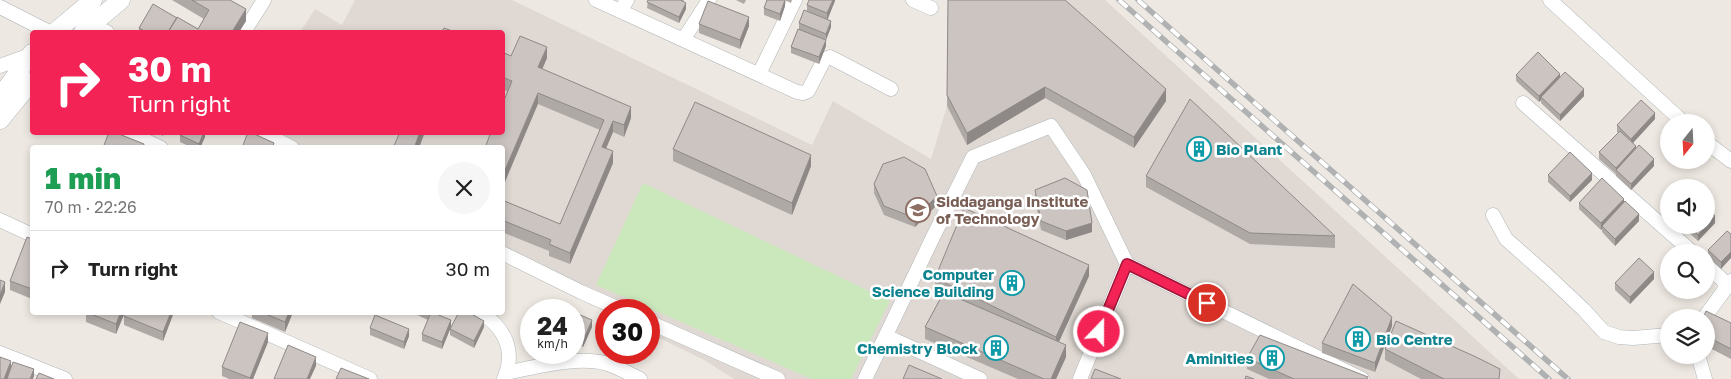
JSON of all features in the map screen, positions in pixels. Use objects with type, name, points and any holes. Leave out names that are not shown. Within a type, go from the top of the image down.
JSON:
[{"type":"street","points":[[57,30],[93,0]]},
{"type":"street","points":[[93,30],[121,0]]},
{"type":"street","points":[[245,30],[264,0]]},
{"type":"street","points":[[596,0],[624,6],[683,40],[797,92],[803,93],[808,91],[824,60],[830,57],[891,89]]},
{"type":"street","points":[[683,40],[709,0]]},
{"type":"street","points":[[759,74],[795,0]]},
{"type":"street","points":[[913,0],[931,8]]},
{"type":"street","points":[[1550,0],[1674,114]]},
{"type":"street","points":[[0,7],[45,30]]},
{"type":"street","points":[[0,66],[30,54]]},
{"type":"street","points":[[0,97],[30,55]]},
{"type":"street","points":[[0,120],[30,87]]},
{"type":"street","points":[[1523,103],[1683,244]]},
{"type":"street","points":[[865,379],[973,157],[1051,126],[1084,175],[1127,264],[1362,379]]},
{"type":"street","points":[[134,135],[155,145]]},
{"type":"street","points":[[268,135],[286,145]]},
{"type":"street","points":[[1715,149],[1731,161]]},
{"type":"street","points":[[1493,215],[1506,239],[1556,283],[1604,332],[1619,337],[1633,338],[1660,335]]},
{"type":"street","points":[[0,220],[30,234]]},
{"type":"street","points":[[505,254],[597,299]]},
{"type":"street","points":[[1080,379],[1127,264]]},
{"type":"street","points":[[1711,309],[1730,283],[1715,272]]},
{"type":"street","points":[[226,315],[370,379]]},
{"type":"street","points":[[484,315],[501,330],[509,349],[505,376],[556,363],[583,362],[606,364],[640,379]]},
{"type":"street","points":[[660,327],[778,379]]},
{"type":"street","points":[[886,336],[980,379]]},
{"type":"street","points":[[0,353],[65,379]]},
{"type":"street","points":[[1700,364],[1705,379]]},
{"type":"shaded area","name":"Siddaganga Institute of Technology","points":[[355,0],[512,0],[812,145],[833,101],[931,159],[947,106],[948,0],[1105,0],[1519,379],[734,379],[704,360],[660,338],[660,299],[595,299],[595,306],[585,301],[585,299],[580,299],[505,261],[505,145],[271,145],[248,135],[505,135],[505,30],[301,30],[315,9],[342,25]]},
{"type":"green space","points":[[643,183],[890,301],[851,379],[812,379],[660,313],[660,299],[628,299],[596,285]]},
{"type":"building","points":[[192,0],[230,0],[246,9],[233,30],[169,30],[177,17],[198,29],[209,10]]},
{"type":"building","points":[[648,0],[680,0],[686,3],[679,17],[647,2]]},
{"type":"building","points":[[767,0],[785,0],[780,14],[764,8]]},
{"type":"building","points":[[809,0],[833,0],[827,13],[807,5]]},
{"type":"building","points":[[948,0],[1065,0],[1166,89],[1134,137],[1045,87],[967,133],[947,95]]},
{"type":"building","points":[[708,1],[749,17],[740,40],[699,24]]},
{"type":"building","points":[[153,4],[177,18],[169,30],[142,30],[139,28]]},
{"type":"building","points":[[804,10],[831,21],[826,34],[799,23]]},
{"type":"building","points":[[798,29],[826,40],[819,57],[791,47]]},
{"type":"building","points":[[520,36],[547,47],[538,67],[631,107],[624,125],[613,121],[602,147],[613,151],[570,253],[549,244],[551,240],[505,221],[505,201],[560,224],[604,120],[538,93],[505,170],[505,145],[486,145],[490,135],[505,135],[505,98],[512,81],[505,78],[505,53],[511,56]]},
{"type":"building","points":[[1538,52],[1560,74],[1539,96],[1516,75]]},
{"type":"building","points":[[1565,72],[1584,89],[1560,115],[1541,97]]},
{"type":"building","name":"Bio Plant","points":[[1190,99],[1335,236],[1250,233],[1146,176]]},
{"type":"building","points":[[1641,100],[1655,113],[1631,139],[1617,125]]},
{"type":"building","points":[[695,102],[811,155],[792,203],[673,149]]},
{"type":"building","points":[[1620,131],[1636,146],[1616,168],[1599,152]]},
{"type":"building","points":[[108,135],[122,135],[144,144],[144,145],[104,145]]},
{"type":"building","points":[[180,135],[203,135],[199,144]]},
{"type":"building","points":[[247,135],[257,135],[274,143],[273,145],[243,145]]},
{"type":"building","points":[[399,135],[419,135],[415,145],[394,145]]},
{"type":"building","points":[[1639,145],[1654,159],[1631,184],[1616,170]]},
{"type":"building","points":[[1570,152],[1592,173],[1570,196],[1548,175]]},
{"type":"building","points":[[904,157],[925,169],[937,196],[915,218],[884,206],[874,184],[883,164]]},
{"type":"building","points":[[1065,178],[1087,190],[1092,223],[1066,231],[1041,221],[1035,190]]},
{"type":"building","points":[[1602,178],[1624,199],[1601,223],[1579,203]]},
{"type":"building","points":[[1625,201],[1639,214],[1615,239],[1602,226]]},
{"type":"building","name":"Computer Science Building","points":[[964,208],[1089,265],[1056,337],[935,278]]},
{"type":"building","points":[[1727,231],[1731,234],[1731,252],[1721,262],[1715,256],[1714,244]]},
{"type":"building","points":[[27,237],[30,238],[30,288],[10,281]]},
{"type":"building","points":[[1639,258],[1654,272],[1630,297],[1615,283]]},
{"type":"building","points":[[0,280],[5,282],[0,295]]},
{"type":"building","name":"Bio Centre","points":[[1353,284],[1392,317],[1375,363],[1322,343]]},
{"type":"building","name":"Chemistry Block","points":[[944,292],[1066,345],[1051,379],[1044,379],[925,327]]},
{"type":"building","points":[[94,315],[120,315],[116,324]]},
{"type":"building","points":[[124,315],[170,315],[163,332]]},
{"type":"building","points":[[268,315],[288,315],[285,322]]},
{"type":"building","points":[[375,315],[409,329],[404,342],[370,328]]},
{"type":"building","points":[[430,315],[438,315],[451,320],[442,342],[422,334]]},
{"type":"building","points":[[457,315],[473,315],[484,321],[474,341],[450,329]]},
{"type":"building","points":[[1715,315],[1731,323],[1731,349],[1715,341]]},
{"type":"building","points":[[585,317],[592,320],[585,336]]},
{"type":"building","points":[[1396,321],[1500,369],[1499,379],[1444,379],[1385,349]]},
{"type":"building","points":[[240,322],[268,333],[250,378],[222,367]]},
{"type":"building","points":[[1260,335],[1368,377],[1367,379],[1294,379],[1247,358]]},
{"type":"building","points":[[288,345],[316,357],[307,379],[274,379]]},
{"type":"building","points":[[0,357],[11,361],[4,379],[0,379]]},
{"type":"building","points":[[13,362],[34,369],[30,379],[7,379]]},
{"type":"building","points":[[909,365],[942,379],[903,379]]},
{"type":"building","points":[[341,368],[369,379],[336,379]]},
{"type":"building","points":[[1095,369],[1121,379],[1091,379]]},
{"type":"building","points":[[39,373],[54,379],[36,379]]},
{"type":"railway","points":[[1119,0],[1549,379]]},
{"type":"railway","points":[[1138,0],[1568,379]]},
{"type":"place","name":"Bio Plant","points":[[1199,149]]},
{"type":"place","name":"Siddaganga Institute of Technology","points":[[918,210]]},
{"type":"place","name":"Computer Science Building","points":[[1012,283]]},
{"type":"place","name":"Bio Centre","points":[[1358,339]]},
{"type":"place","name":"Chemistry Block","points":[[996,348]]},
{"type":"place","name":"Aminities","points":[[1272,358]]},
{"type":"route","points":[[1099,332],[1127,264],[1207,303]]}]
